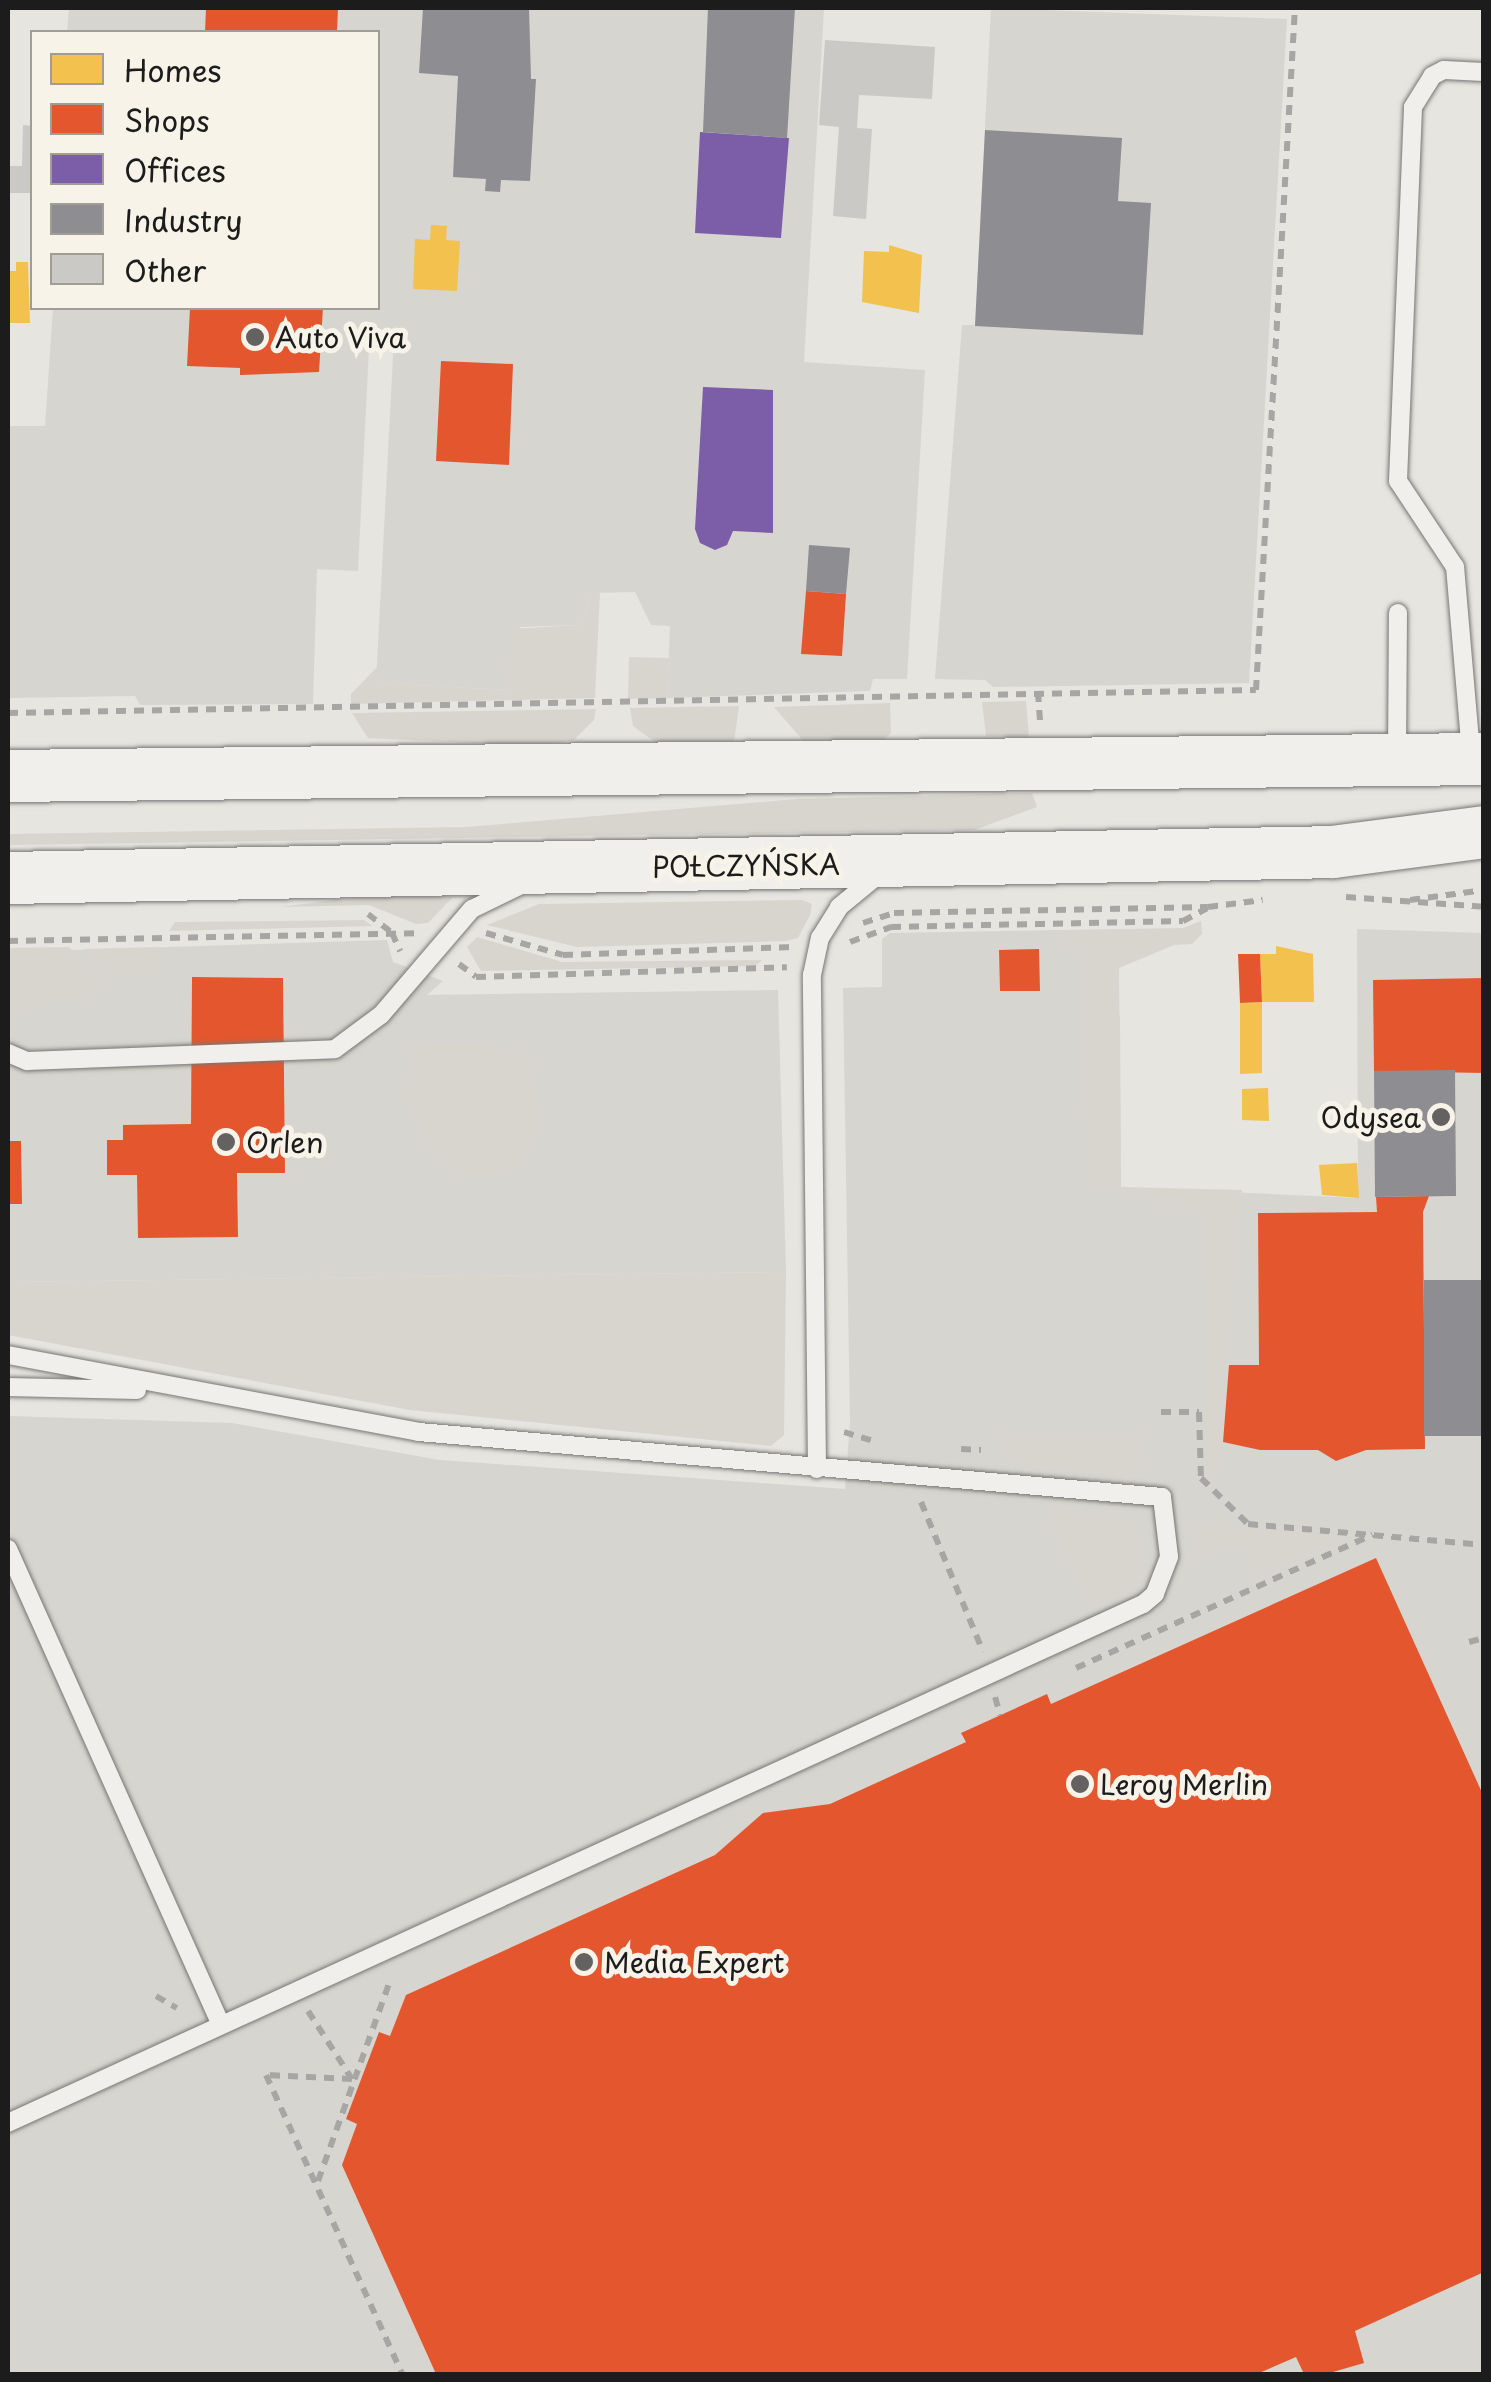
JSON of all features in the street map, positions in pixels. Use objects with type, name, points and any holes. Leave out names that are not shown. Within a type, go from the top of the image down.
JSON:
[{"type":"main road","points":[[8,776],[1478,759]]},
{"type":"main road","name":"POŁCZYŃSKA","points":[[8,878],[1333,852],[1484,832]]},
{"type":"lane","points":[[1478,759],[1456,568],[1451,553],[1412,510],[1398,481],[1413,106],[1432,76],[1444,70],[1484,72]]},
{"type":"lane","points":[[1398,614],[1398,760]]},
{"type":"lane","points":[[816,1470],[812,975],[820,938],[839,906],[897,862]]},
{"type":"lane","points":[[8,1053],[27,1061],[335,1049],[380,1015],[472,909],[554,869]]},
{"type":"lane","points":[[8,1355],[188,1392],[419,1432],[816,1470],[1162,1497],[1169,1557],[1155,1594],[1144,1604],[8,2123]]},
{"type":"lane","points":[[8,1387],[188,1392]]},
{"type":"lane","points":[[8,1550],[221,2025]]},
{"type":"path","points":[[8,714],[1256,690],[1295,8]]},
{"type":"path","points":[[1038,692],[1042,737]]},
{"type":"path","points":[[1484,890],[1404,901],[1452,910],[1484,907]]},
{"type":"path","points":[[837,947],[891,927],[1183,921],[1208,907],[894,913],[855,926]]},
{"type":"path","points":[[8,941],[422,932]]},
{"type":"path","points":[[480,932],[563,955],[796,946]]},
{"type":"path","points":[[454,960],[476,976],[792,966]]},
{"type":"path","points":[[1161,1412],[1200,1412],[1201,1478],[1248,1524],[1484,1545]]},
{"type":"path","points":[[842,1426],[853,1440],[890,1443]]},
{"type":"path","points":[[944,1448],[981,1450]]},
{"type":"path","points":[[962,1450],[920,1499],[986,1658]]},
{"type":"path","points":[[1469,1642],[1484,1638]]},
{"type":"path","points":[[318,2181],[390,1981]]},
{"type":"path","points":[[298,1989],[352,2078]]},
{"type":"path","points":[[156,1996],[177,2008]]},
{"type":"path","points":[[352,2078],[266,2075],[318,2181],[402,2374]]},
{"type":"shaded area","points":[[69,8],[824,8],[804,362],[925,370],[907,679],[873,679],[870,691],[667,698],[670,626],[651,625],[635,592],[594,593],[579,625],[520,627],[509,690],[376,683],[394,337],[370,327],[358,571],[317,569],[313,704],[140,705],[135,696],[8,698],[8,426],[45,426],[53,310],[380,310],[380,30],[67,30]]},
{"type":"shaded area","points":[[991,8],[1287,19],[1249,683],[993,687],[985,680],[935,679],[962,325],[975,325]]},
{"type":"shaded area","points":[[594,593],[600,593],[595,698],[351,704],[351,694],[377,667],[377,683],[509,690],[511,629],[579,625]]},
{"type":"shaded area","points":[[629,657],[669,658],[667,698],[628,699]]},
{"type":"shaded area","points":[[1026,701],[1029,738],[986,736],[982,702]]},
{"type":"shaded area","points":[[890,703],[891,733],[880,743],[805,743],[774,707]]},
{"type":"shaded area","points":[[739,706],[734,742],[655,742],[633,726],[630,708]]},
{"type":"shaded area","points":[[596,709],[594,720],[574,740],[539,746],[368,738],[352,713]]},
{"type":"shaded area","points":[[1032,793],[1037,807],[974,830],[8,845],[8,834],[467,827],[797,799]]},
{"type":"shaded area","points":[[403,891],[453,897],[428,923],[416,924],[369,905],[281,907]]},
{"type":"shaded area","points":[[802,900],[812,904],[810,915],[798,938],[786,941],[577,947],[487,925],[539,904]]},
{"type":"shaded area","points":[[364,920],[372,926],[169,931],[175,922]]},
{"type":"shaded area","points":[[1201,921],[1202,934],[1192,944],[1174,945],[1119,968],[1121,1187],[1242,1190],[1217,1482],[1208,1475],[1205,1214],[1172,1213],[1172,1204],[1088,1187],[1081,951],[1059,951],[1059,930],[1183,928]]},
{"type":"shaded area","points":[[1357,929],[1483,933],[1483,2374],[8,2374],[8,1416],[232,1423],[440,1460],[845,1489],[850,1423],[843,988],[882,987],[882,939],[890,933],[1059,930],[1059,951],[1081,950],[1120,1016],[1121,1187],[1358,1198]]},
{"type":"shaded area","points":[[477,937],[562,962],[762,960],[755,966],[481,971],[467,947]]},
{"type":"shaded area","points":[[387,940],[393,962],[443,981],[427,995],[778,990],[786,1272],[8,1282],[8,952]]},
{"type":"shaded area","points":[[69,947],[105,981],[82,1000],[43,1001],[34,1012],[8,1013],[8,948]]},
{"type":"shaded area","points":[[160,947],[161,975],[115,978],[85,949]]},
{"type":"shaded area","points":[[422,1044],[496,1045],[515,1052],[534,1072],[541,1126],[533,1151],[510,1175],[463,1177],[439,1160],[397,1087],[414,1080],[406,1053]]},
{"type":"shaded area","points":[[786,1272],[784,1435],[771,1446],[410,1410],[8,1335],[8,1282]]},
{"type":"shaded area","points":[[1141,1433],[1140,1461],[1125,1476],[1019,1465],[1004,1454],[1002,1443],[1002,1434]]},
{"type":"shaded area","points":[[1044,1507],[1132,1521],[1143,1550],[1141,1574],[1126,1593],[1091,1609]]},
{"type":"shaded area","points":[[1218,1520],[1244,1527],[1342,1538],[1259,1576],[1241,1543],[1196,1561],[1190,1554],[1196,1532]]},
{"type":"building: Homes","points":[[431,225],[447,226],[446,240],[460,241],[457,291],[413,289],[415,239],[430,240]]},
{"type":"building: Homes","points":[[889,245],[922,255],[919,313],[862,302],[864,251],[889,252]]},
{"type":"building: Homes","points":[[16,262],[28,262],[30,323],[8,323],[8,271],[16,271]]},
{"type":"building: Homes","points":[[1276,946],[1313,954],[1314,1002],[1262,1002],[1260,954],[1276,954]]},
{"type":"building: Homes","points":[[1262,1002],[1262,1073],[1240,1074],[1240,1003]]},
{"type":"building: Homes","points":[[1268,1088],[1269,1121],[1242,1120],[1242,1089]]},
{"type":"building: Homes","points":[[1357,1163],[1359,1198],[1322,1195],[1319,1165]]},
{"type":"building: Shops","points":[[206,8],[338,8],[337,30],[205,30]]},
{"type":"building: Shops","name":"Auto Viva","points":[[190,310],[323,310],[319,372],[240,375],[240,368],[187,366]]},
{"type":"building: Shops","points":[[441,361],[513,364],[509,465],[436,461]]},
{"type":"building: Shops","points":[[806,591],[846,594],[842,656],[801,654]]},
{"type":"building: Shops","points":[[1039,949],[1040,991],[1000,991],[999,950]]},
{"type":"building: Shops","points":[[1238,954],[1260,954],[1262,1002],[1240,1003]]},
{"type":"building: Shops","points":[[192,977],[283,978],[285,1173],[237,1173],[238,1237],[138,1238],[137,1175],[107,1175],[107,1140],[123,1140],[123,1125],[191,1124]]},
{"type":"building: Shops","points":[[1484,978],[1484,1073],[1374,1071],[1373,980]]},
{"type":"building: Shops","points":[[8,1141],[21,1141],[22,1204],[8,1204]]},
{"type":"building: Shops","points":[[1429,1196],[1423,1212],[1425,1449],[1366,1450],[1336,1461],[1318,1450],[1260,1450],[1223,1442],[1229,1365],[1259,1365],[1258,1213],[1377,1212],[1376,1197]]},
{"type":"building: Shops","points":[[1376,1558],[1484,1797],[1484,2272],[1355,2331],[1364,2363],[1326,2374],[1304,2374],[1296,2357],[1257,2374],[436,2374],[342,2165],[357,2124],[346,2119],[379,2032],[390,2036],[406,1995],[715,1855],[763,1813],[830,1804],[966,1742],[961,1733],[1047,1694],[1051,1704]]},
{"type":"building: Offices","points":[[700,132],[789,138],[781,238],[695,233]]},
{"type":"building: Offices","points":[[703,387],[773,390],[773,533],[733,531],[727,545],[715,550],[700,543],[695,529]]},
{"type":"building: Industry","points":[[423,8],[529,8],[531,79],[536,79],[530,181],[501,180],[500,192],[485,191],[486,179],[453,177],[458,76],[419,73]]},
{"type":"building: Industry","points":[[708,8],[795,8],[787,138],[703,132]]},
{"type":"building: Industry","points":[[985,130],[1122,138],[1118,201],[1151,203],[1143,335],[975,326]]},
{"type":"building: Industry","points":[[809,545],[850,548],[846,594],[806,591]]},
{"type":"building: Industry","points":[[1455,1070],[1456,1196],[1375,1197],[1374,1071]]},
{"type":"building: Industry","points":[[1424,1280],[1484,1280],[1484,1436],[1424,1436]]},
{"type":"building: Other","points":[[825,40],[935,47],[932,99],[859,95],[857,128],[872,129],[866,219],[833,216],[839,127],[819,125]]},
{"type":"building: Other","points":[[23,125],[30,126],[30,193],[8,193],[8,166],[22,166]]},
{"type":"place","name":"Auto Viva","points":[[255,337]]},
{"type":"place","name":"Odysea","points":[[1441,1117]]},
{"type":"place","name":"Orlen","points":[[226,1142]]},
{"type":"place","name":"Leroy Merlin","points":[[1080,1784]]},
{"type":"place","name":"Media Expert","points":[[584,1962]]}]
